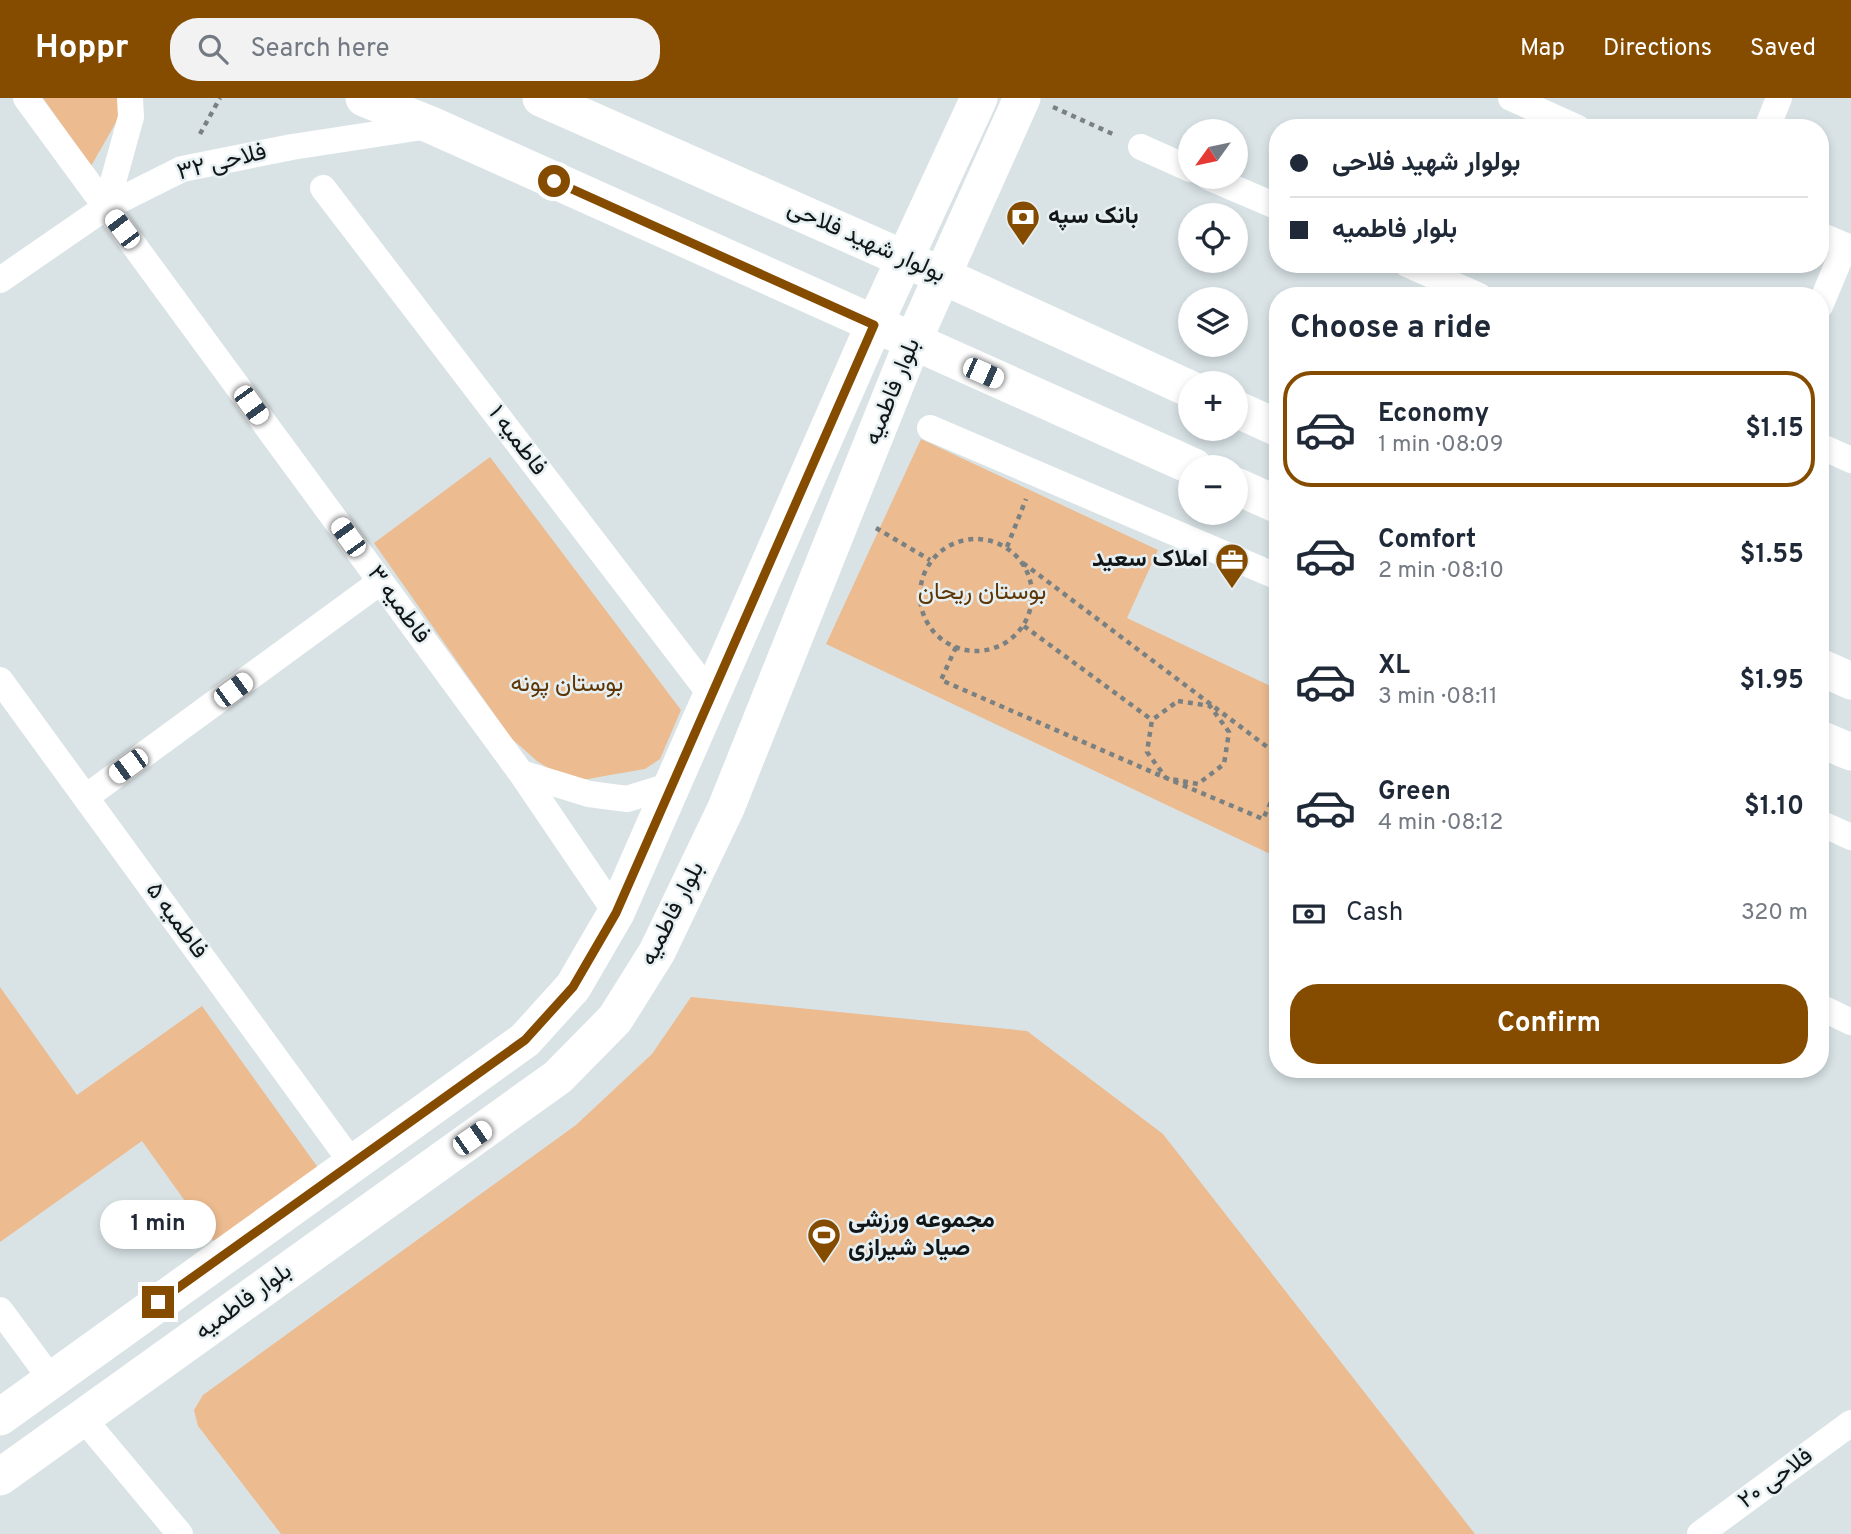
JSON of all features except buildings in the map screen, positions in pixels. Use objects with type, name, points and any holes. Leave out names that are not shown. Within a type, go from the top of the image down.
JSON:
[{"type":"street","name":"فاطمیه ۳","points":[[26,98],[521,774],[616,913]]},
{"type":"street","points":[[106,207],[131,117],[130,98]]},
{"type":"street","points":[[364,98],[431,125],[1178,460]]},
{"type":"street","name":"بولوار شهید فلاحی","points":[[541,98],[1178,384]]},
{"type":"street","name":"بلوار فاطمیه","points":[[0,1417],[525,1040],[573,987],[616,913],[874,325],[979,98]]},
{"type":"street","points":[[1511,98],[1558,119]]},
{"type":"street","points":[[1771,119],[1779,98]]},
{"type":"street","name":"بلوار فاطمیه","points":[[0,1477],[558,1077],[615,1019],[657,953],[726,808],[913,341],[943,276],[1034,101]]},
{"type":"street","name":"فلاحی ۳۲","points":[[0,280],[106,207],[182,169],[292,147],[431,125]]},
{"type":"street","points":[[1141,147],[1178,164]]},
{"type":"street","name":"فاطمیه ۱","points":[[323,188],[711,695]]},
{"type":"street","points":[[1236,189],[1269,203]]},
{"type":"street","points":[[1829,239],[1848,247],[1829,287]]},
{"type":"street","points":[[1428,273],[1459,287]]},
{"type":"street","points":[[1248,414],[1269,424]]},
{"type":"street","points":[[930,428],[1269,573]]},
{"type":"street","points":[[1829,450],[1851,460]]},
{"type":"street","points":[[1248,491],[1269,501]]},
{"type":"street","points":[[86,797],[380,582]]},
{"type":"street","points":[[1829,671],[1851,681]]},
{"type":"street","name":"فاطمیه ۵","points":[[0,680],[352,1163]]},
{"type":"street","points":[[1829,743],[1851,752]]},
{"type":"street","points":[[521,774],[589,794],[627,799],[672,785]]},
{"type":"street","points":[[1829,827],[1851,837]]},
{"type":"street","points":[[1829,1011],[1851,1022]]},
{"type":"street","points":[[0,1310],[51,1379],[180,1534]]},
{"type":"street","name":"فلاحی ۲۰","points":[[1700,1534],[1851,1423]]},
{"type":"path","points":[[1034,101],[1141,147]]},
{"type":"path","points":[[1007,547],[1036,473]]},
{"type":"path","points":[[846,509],[930,560]]},
{"type":"path","points":[[1023,563],[1031,584],[1032,606],[1024,626],[1008,642],[988,651],[965,651],[945,643],[929,627],[920,607],[920,585],[930,560],[944,548],[964,540],[986,539],[1007,547],[1023,563],[1269,749]]},
{"type":"path","points":[[1024,626],[1152,720]]},
{"type":"path","points":[[956,647],[941,680],[1263,819],[1269,806]]},
{"type":"path","points":[[1178,701],[1210,706],[1229,732],[1224,764],[1198,783],[1166,778],[1147,752],[1152,720],[1178,701]]},
{"type":"green space","points":[[43,98],[119,98],[118,119],[91,166]]},
{"type":"green space","name":"بوستان ریحان","points":[[921,439],[1158,550],[1127,618],[1269,685],[1269,853],[826,644]]},
{"type":"green space","name":"بوستان پونه","points":[[490,457],[681,710],[660,759],[645,769],[583,780],[559,775],[537,761],[511,738],[374,543]]},
{"type":"green space","points":[[0,987],[77,1095],[202,1006],[319,1169],[215,1243],[142,1141],[0,1242]]},
{"type":"green space","name":"مجموعه ورزشی صیاد شیرازی","points":[[691,997],[1027,1031],[1163,1134],[1475,1534],[281,1534],[198,1426],[194,1410],[203,1395],[576,1125],[652,1054]]},
{"type":"place","name":"بانک سپه","points":[[1023,247]]},
{"type":"place","name":"املاک سعید","points":[[1232,590]]},
{"type":"place","name":"مجموعه ورزشی صیاد شیرازی","points":[[824,1265]]},
{"type":"route","points":[[158,1302],[525,1040],[573,987],[616,913],[874,325],[554,181]]}]
